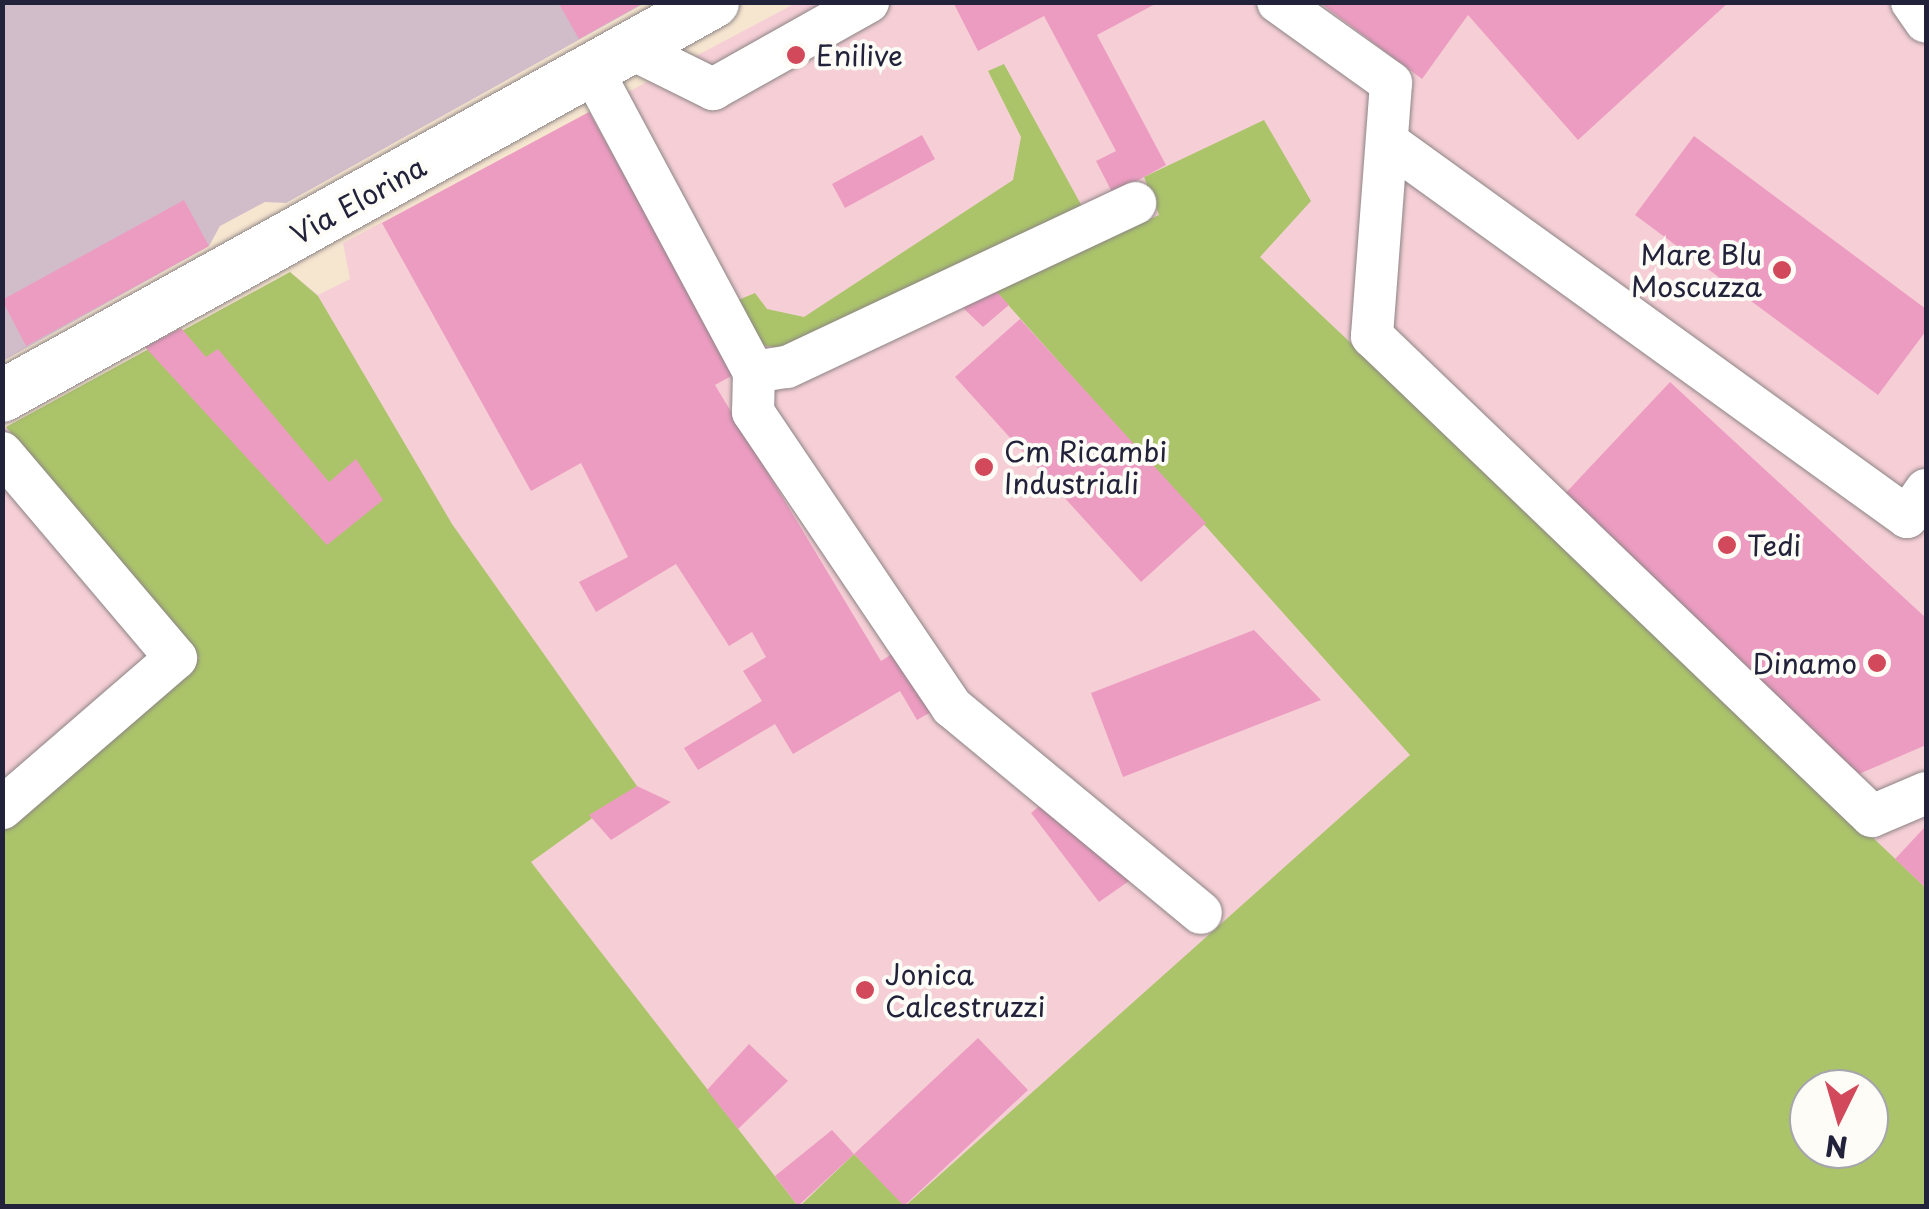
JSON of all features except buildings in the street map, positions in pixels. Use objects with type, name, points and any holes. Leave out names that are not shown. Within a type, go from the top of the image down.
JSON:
[{"type":"main road","name":"Via Elorina","points":[[2,396],[713,2]]},
{"type":"street","points":[[611,59],[713,90],[868,2]]},
{"type":"street","points":[[1278,2],[1391,84],[1394,146],[1372,336],[1872,816],[1926,793]]},
{"type":"street","points":[[1912,2],[1926,22]]},
{"type":"street","points":[[611,59],[754,372],[753,412],[952,708],[1201,913]]},
{"type":"street","points":[[1394,146],[1906,517],[1926,490]]},
{"type":"street","points":[[754,372],[787,367],[1135,204]]},
{"type":"street","points":[[2,453],[176,658],[2,808]]},
{"type":"shaded area","points":[[3,3],[645,3],[286,203],[265,202],[220,226],[209,246],[3,361]]},
{"type":"shaded area","points":[[796,3],[1926,3],[1926,1206],[3,1206],[3,429],[290,272],[318,295],[350,279],[343,243]]},
{"type":"green space","points":[[1004,64],[1084,210],[786,350],[759,344],[736,301],[755,293],[767,309],[804,317],[1013,180],[1021,137],[988,71]]},
{"type":"green space","points":[[1264,120],[1311,201],[1260,257],[1926,888],[1926,1206],[905,1206],[1410,755],[993,288],[1159,215],[1144,177]]},
{"type":"green space","points":[[290,272],[318,296],[452,524],[637,786],[531,862],[798,1206],[3,1206],[2,831],[199,658],[6,427]]},
{"type":"green space","points":[[854,1154],[905,1206],[800,1206]]},
{"type":"place","name":"Enilive","points":[[796,55]]},
{"type":"place","name":"Mare Blu Moscuzza","points":[[1782,270]]},
{"type":"place","name":"Cm Ricambi Industriali","points":[[984,467]]},
{"type":"place","name":"Tedi","points":[[1727,545]]},
{"type":"place","name":"Dinamo","points":[[1877,663]]},
{"type":"place","name":"Jonica Calcestruzzi","points":[[865,990]]}]
